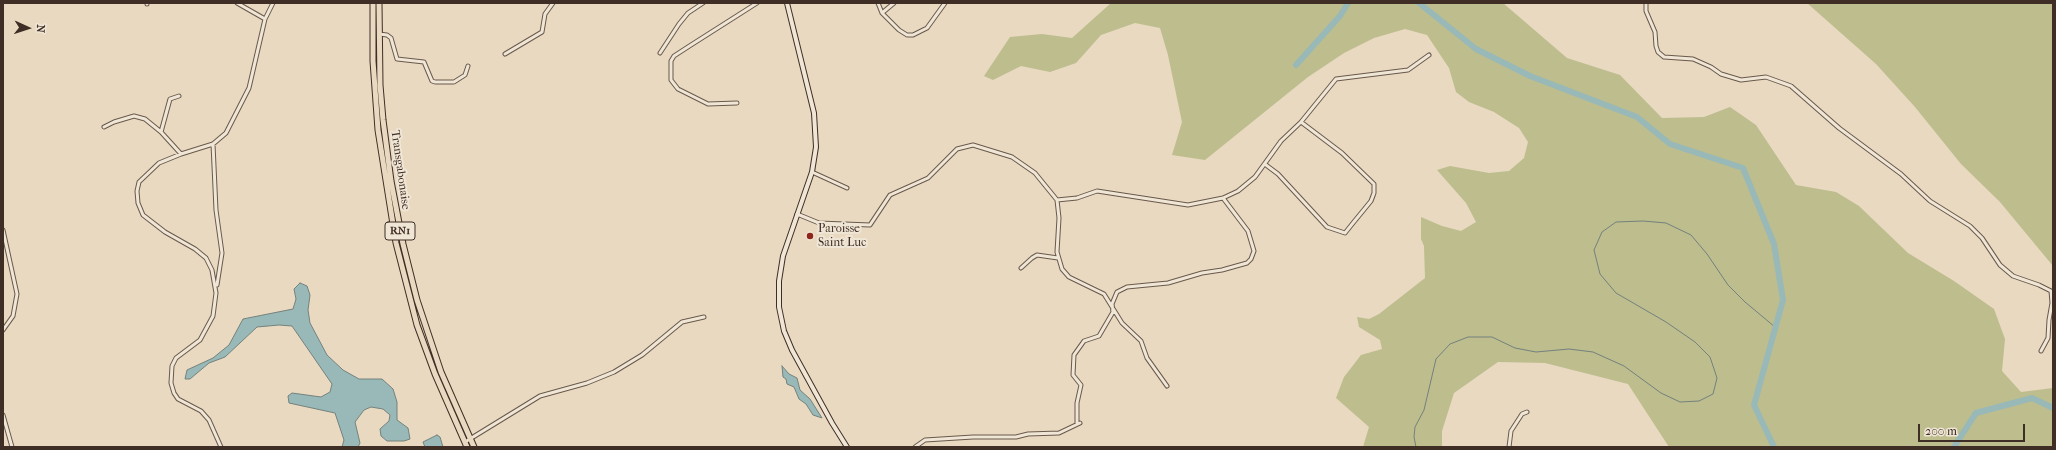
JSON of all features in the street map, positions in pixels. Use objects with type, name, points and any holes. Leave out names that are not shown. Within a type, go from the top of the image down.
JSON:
[{"type":"highway","name":"Transgabonaise","points":[[373,3],[373,72],[378,130],[396,244],[417,325],[435,374],[466,444]]},
{"type":"highway","name":"Transgabonaise","points":[[379,3],[378,34],[380,85],[386,153],[404,251],[417,300],[441,372],[474,447]]},
{"type":"street","points":[[238,3],[265,19]]},
{"type":"street","points":[[216,293],[212,270],[206,258],[195,248],[154,225],[143,215],[138,203],[138,186],[146,174],[159,164],[181,154],[213,144],[226,133],[249,88],[265,19],[273,3]]},
{"type":"street","points":[[505,54],[542,32],[545,14],[553,3]]},
{"type":"street","points":[[660,53],[679,24],[688,14],[702,3]]},
{"type":"street","points":[[737,103],[708,104],[678,89],[671,80],[669,69],[674,56],[757,3]]},
{"type":"street","points":[[787,3],[814,113],[816,147],[812,172],[786,244],[780,268],[778,295],[781,320],[784,331],[796,358],[847,447]]},
{"type":"street","points":[[878,3],[882,13],[899,30],[907,35],[913,35],[927,28],[945,3]]},
{"type":"street","points":[[882,13],[894,3]]},
{"type":"street","points":[[1646,3],[1646,11],[1655,32],[1656,46],[1661,55],[1664,57],[1698,61],[1721,74],[1741,80],[1766,77],[1791,86],[1839,128],[1889,164],[1930,201],[1970,226],[1982,238],[2000,265],[2013,276],[2040,285],[2051,291],[2052,303],[2048,338],[2041,351]]},
{"type":"street","points":[[378,34],[387,35],[391,38],[397,59],[424,62],[432,81],[454,82],[465,75],[468,66]]},
{"type":"street","points":[[1057,200],[1077,198],[1097,191],[1188,205],[1223,198],[1244,187],[1266,165],[1281,141],[1302,122],[1336,79],[1408,70],[1428,55]]},
{"type":"street","points":[[161,132],[170,99],[179,96]]},
{"type":"street","points":[[104,127],[114,122],[134,116],[145,119],[161,132],[181,154]]},
{"type":"street","points":[[1266,165],[1278,174],[1327,227],[1344,233],[1353,223],[1370,201],[1374,193],[1374,184],[1342,153],[1302,122]]},
{"type":"street","points":[[213,144],[216,210],[222,253],[213,316],[200,340],[176,358],[172,366],[171,383],[174,393],[178,399],[201,411],[209,420],[221,447]]},
{"type":"street","points":[[797,214],[819,223],[870,225],[890,195],[928,178],[957,149],[973,145],[1012,157],[1035,173],[1057,200],[1059,218],[1058,258],[1062,269],[1069,277],[1104,294],[1113,312],[1141,341],[1147,358],[1167,386]]},
{"type":"street","points":[[812,172],[847,188]]},
{"type":"street","points":[[915,447],[925,440],[972,437],[1016,437],[1028,434],[1059,433],[1078,424],[1077,403],[1081,385],[1073,375],[1074,355],[1084,341],[1099,336],[1102,327],[1113,312],[1112,304],[1114,296],[1119,290],[1127,287],[1168,283],[1202,273],[1222,270],[1247,263],[1251,259],[1254,251],[1248,231],[1223,198]]},
{"type":"street","points":[[3,230],[17,294],[14,316],[3,330]]},
{"type":"street","points":[[1021,268],[1037,255],[1058,258]]},
{"type":"street","points":[[466,444],[470,439],[540,396],[614,372],[642,355],[682,322],[704,317]]},
{"type":"street","points":[[1509,447],[1511,431],[1522,414],[1527,412]]},
{"type":"street","points":[[3,415],[12,447]]},
{"type":"green space","points":[[1111,3],[1503,3],[1567,58],[1620,75],[1662,118],[1704,117],[1730,107],[1756,125],[1796,185],[1836,192],[1859,206],[1908,253],[1954,281],[1994,309],[2005,339],[2002,371],[2021,392],[2053,388],[2053,447],[1669,447],[1628,384],[1545,363],[1498,362],[1454,393],[1442,431],[1442,447],[1363,447],[1369,427],[1336,398],[1344,377],[1361,355],[1382,349],[1380,340],[1359,327],[1357,317],[1369,319],[1379,314],[1425,278],[1424,246],[1421,239],[1421,217],[1442,226],[1461,231],[1476,222],[1466,203],[1437,170],[1450,166],[1489,173],[1509,171],[1524,158],[1528,142],[1519,128],[1494,112],[1469,102],[1456,92],[1449,68],[1427,35],[1405,29],[1374,38],[1344,53],[1308,77],[1205,160],[1172,155],[1182,122],[1168,55],[1160,28],[1135,23],[1101,35],[1076,63],[1050,72],[1021,66],[993,80],[984,76],[1010,37],[1042,34],[1072,38]]},
{"type":"green space","points":[[1807,3],[2053,3],[2053,266],[2000,202],[1961,164],[1915,107],[1876,64]]},
{"type":"water","points":[[300,283],[307,286],[310,295],[308,310],[310,323],[327,355],[343,370],[359,379],[382,379],[393,389],[397,402],[397,420],[408,428],[410,439],[404,441],[387,441],[381,436],[380,429],[389,421],[390,415],[383,409],[371,407],[364,410],[355,422],[360,443],[358,447],[342,447],[344,440],[335,413],[289,403],[288,396],[292,393],[321,397],[330,392],[332,384],[292,326],[279,325],[257,327],[225,357],[209,363],[190,379],[185,379],[187,370],[213,358],[229,345],[243,319],[293,309],[296,299],[294,289]]},
{"type":"water","points":[[782,366],[789,374],[797,378],[800,390],[810,399],[822,418],[813,415],[806,404],[799,399],[794,387],[787,384],[786,379],[783,377]]},
{"type":"water","points":[[437,435],[440,437],[443,447],[425,447],[423,442]]},
{"type":"waterway","points":[[1296,65],[1340,16],[1348,3]]},
{"type":"waterway","points":[[1419,3],[1476,49],[1530,76],[1637,117],[1670,144],[1743,168],[1774,244],[1783,300],[1754,405],[1774,447]]},
{"type":"waterway","points":[[1416,447],[1414,437],[1415,427],[1424,410],[1436,359],[1450,344],[1468,337],[1492,337],[1515,348],[1536,352],[1569,349],[1593,352],[1624,366],[1661,393],[1680,402],[1699,401],[1713,394],[1717,378],[1710,357],[1695,342],[1666,322],[1616,293],[1600,274],[1594,250],[1602,232],[1616,222],[1643,221],[1666,223],[1691,235],[1707,254],[1728,285],[1745,302],[1775,327]]},
{"type":"waterway","points":[[1954,447],[1976,413],[2032,398],[2053,408]]},
{"type":"place","name":"Paroisse Saint Luc","points":[[810,236]]}]
